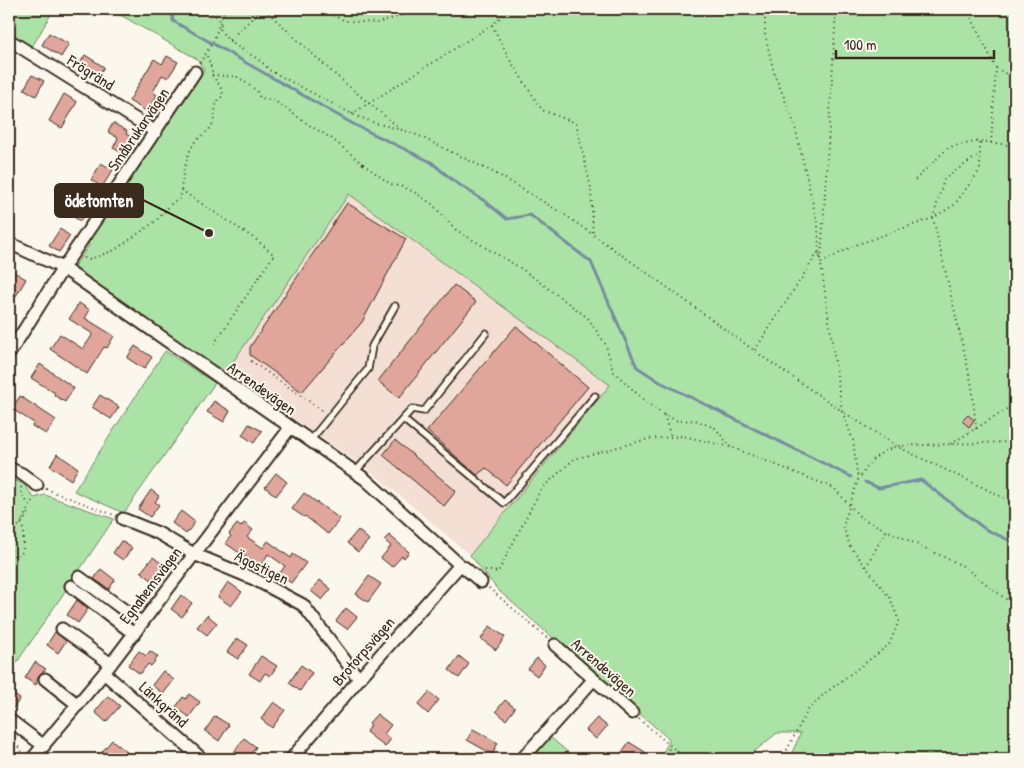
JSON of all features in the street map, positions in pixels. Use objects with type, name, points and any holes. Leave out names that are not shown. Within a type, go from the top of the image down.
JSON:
[{"type":"street","name":"Frögränd","points":[[9,40],[156,132]]},
{"type":"street","name":"Småbrukarvägen","points":[[9,354],[195,72]]},
{"type":"street","name":"Arrendevägen","points":[[9,243],[64,268],[290,428],[356,472],[462,567],[482,582]]},
{"type":"street","name":"Egnahemsvägen","points":[[28,756],[44,746],[108,668],[290,428]]},
{"type":"street","points":[[9,468],[22,474],[37,485]]},
{"type":"street","name":"Ägostigen","points":[[123,519],[158,533],[194,554],[254,579],[303,605],[359,679]]},
{"type":"street","name":"Brotorpsvägen","points":[[291,759],[359,679],[462,567]]},
{"type":"street","points":[[79,577],[142,624]]},
{"type":"street","points":[[70,586],[134,634]]},
{"type":"street","name":"Länkgränd","points":[[62,628],[108,668],[202,759]]},
{"type":"street","name":"Arrendevägen","points":[[555,645],[632,713]]},
{"type":"street","points":[[45,679],[78,705]]},
{"type":"street","points":[[522,759],[593,680]]},
{"type":"street","points":[[11,720],[44,746]]},
{"type":"lane","points":[[310,441],[368,369],[372,346],[395,306]]},
{"type":"lane","points":[[356,472],[412,409],[424,411],[486,333]]},
{"type":"lane","points":[[403,419],[504,503],[594,396]]},
{"type":"path","points":[[208,9],[214,13],[220,24],[221,31],[229,40],[264,62],[269,70],[352,114],[375,123],[402,130],[499,175],[565,215],[755,351],[896,446],[1015,504]]},
{"type":"path","points":[[76,250],[84,258],[90,259],[115,250],[156,221],[172,202],[181,198],[185,167],[192,145],[212,124],[216,103],[223,94],[212,75],[212,69],[206,53],[213,42],[225,9]]},
{"type":"path","points":[[229,40],[263,9],[312,55],[402,130]]},
{"type":"path","points":[[319,9],[346,21],[378,23],[416,9]]},
{"type":"path","points":[[352,114],[492,25],[509,9]]},
{"type":"path","points":[[765,9],[765,34],[768,50],[774,73],[794,122],[818,226],[819,251],[842,411],[853,440],[858,480]]},
{"type":"path","points":[[830,9],[836,12]]},
{"type":"path","points":[[836,12],[842,9]]},
{"type":"path","points":[[967,9],[996,68],[991,143]]},
{"type":"path","points":[[821,263],[836,12]]},
{"type":"path","points":[[492,25],[510,60],[542,110],[576,123],[591,188],[593,235]]},
{"type":"path","points":[[996,68],[1015,79]]},
{"type":"path","points":[[212,75],[238,77],[257,91],[260,98],[273,100],[283,106],[331,138],[367,167]]},
{"type":"path","points":[[821,263],[854,245],[933,218],[954,205],[980,170],[980,141]]},
{"type":"path","points":[[915,180],[948,147],[980,141],[1015,146]]},
{"type":"path","points":[[976,429],[972,386],[933,218],[944,179],[980,154]]},
{"type":"path","points":[[363,164],[390,184],[416,193],[432,204],[456,230],[522,269],[588,318],[606,345],[613,371],[646,402],[664,415],[678,421],[696,420],[715,428],[731,447]]},
{"type":"path","points":[[181,190],[258,241],[274,255],[214,344]]},
{"type":"path","points":[[755,351],[819,251]]},
{"type":"path","points":[[251,361],[330,416]]},
{"type":"path","points":[[950,445],[1015,404]]},
{"type":"path","points":[[664,415],[671,437]]},
{"type":"path","points":[[462,567],[498,572],[541,489],[574,459],[648,439],[683,436],[731,447],[834,488],[861,518],[963,566],[1015,606]]},
{"type":"path","points":[[782,759],[808,710],[824,694],[890,644],[899,621],[890,598],[850,546],[843,526],[858,480],[872,460],[896,446],[1010,442],[1015,438]]},
{"type":"path","points":[[21,482],[20,492],[30,505]]},
{"type":"path","points":[[37,485],[123,519]]},
{"type":"path","points":[[21,522],[24,532],[23,552],[15,557],[11,552],[9,540],[17,525],[26,517],[34,498]]},
{"type":"path","points":[[866,567],[886,530]]},
{"type":"path","points":[[482,582],[555,645]]},
{"type":"path","points":[[632,713],[679,754],[696,759]]},
{"type":"path","points":[[9,735],[28,756]]},
{"type":"path","points":[[665,759],[670,746]]},
{"type":"shaded area","points":[[348,193],[610,385],[470,555],[374,474],[226,372]]},
{"type":"green space","points":[[9,9],[54,9],[32,47],[9,35]]},
{"type":"green space","points":[[110,9],[1015,9],[1015,759],[789,759],[801,733],[777,733],[745,759],[659,759],[670,740],[498,590],[470,555],[610,385],[349,194],[226,372],[145,325],[70,273],[89,245],[88,241],[204,70],[197,59]]},
{"type":"green space","points":[[165,351],[215,383],[124,513],[74,491]]},
{"type":"green space","points":[[15,481],[23,483],[34,498],[45,495],[114,519],[9,674],[9,632],[16,619],[9,609],[9,492]]},
{"type":"green space","points":[[550,737],[576,759],[530,759]]},
{"type":"building","points":[[49,33],[69,44],[61,57],[42,45]]},
{"type":"building","points":[[85,55],[104,67],[97,78],[78,67]]},
{"type":"building","points":[[167,56],[178,62],[168,78],[162,75],[153,92],[157,95],[148,112],[129,101],[154,59],[162,64]]},
{"type":"building","points":[[32,75],[44,81],[36,96],[24,89]]},
{"type":"building","points":[[64,94],[77,102],[62,128],[49,121]]},
{"type":"building","points":[[113,123],[127,131],[126,134],[133,138],[124,154],[113,148],[118,138],[108,132]]},
{"type":"building","points":[[101,163],[113,170],[102,187],[91,180]]},
{"type":"building","points":[[79,199],[90,206],[80,221],[69,214]]},
{"type":"building","points":[[347,203],[406,239],[362,322],[302,392],[250,355],[250,347]]},
{"type":"building","points":[[60,229],[70,236],[59,252],[49,246]]},
{"type":"building","points":[[9,269],[26,279],[16,296],[9,291]]},
{"type":"building","points":[[454,285],[476,302],[399,398],[378,381]]},
{"type":"building","points":[[79,303],[90,310],[85,318],[114,336],[107,348],[104,347],[87,374],[50,349],[60,334],[83,349],[93,334],[69,319]]},
{"type":"building","points":[[516,326],[588,387],[506,485],[486,468],[477,475],[427,431]]},
{"type":"building","points":[[135,346],[152,357],[144,369],[127,358]]},
{"type":"building","points":[[40,364],[74,388],[65,402],[54,395],[55,393],[31,378]]},
{"type":"building","points":[[100,395],[119,407],[111,419],[92,407]]},
{"type":"building","points":[[20,396],[56,420],[46,434],[32,426],[34,423],[12,409]]},
{"type":"building","points":[[214,401],[230,411],[224,422],[207,412]]},
{"type":"building","points":[[968,415],[974,420],[969,427],[962,421]]},
{"type":"building","points":[[249,424],[262,431],[254,443],[242,435]]},
{"type":"building","points":[[395,440],[456,491],[444,506],[383,455]]},
{"type":"building","points":[[57,454],[78,468],[71,480],[50,466]]},
{"type":"building","points":[[276,473],[287,482],[276,496],[265,487]]},
{"type":"building","points":[[151,490],[159,496],[155,502],[159,505],[150,517],[138,509]]},
{"type":"building","points":[[304,493],[340,519],[328,534],[305,516],[292,509]]},
{"type":"building","points":[[181,511],[195,522],[186,534],[172,523]]},
{"type":"building","points":[[244,523],[253,530],[247,537],[263,548],[268,541],[291,558],[293,554],[306,563],[291,583],[279,574],[285,566],[268,554],[260,567],[225,543],[237,524],[241,527]]},
{"type":"building","points":[[358,530],[369,540],[358,552],[347,543]]},
{"type":"building","points":[[389,535],[409,552],[404,558],[402,556],[392,567],[381,558],[391,546],[384,540]]},
{"type":"building","points":[[121,541],[132,548],[123,560],[113,553]]},
{"type":"building","points":[[153,557],[165,566],[153,581],[141,572]]},
{"type":"building","points":[[101,569],[115,580],[109,589],[94,579]]},
{"type":"building","points":[[369,576],[381,584],[368,602],[356,594]]},
{"type":"building","points":[[320,580],[331,589],[322,600],[311,591]]},
{"type":"building","points":[[228,582],[242,592],[231,606],[218,597]]},
{"type":"building","points":[[181,595],[192,603],[182,617],[171,609]]},
{"type":"building","points":[[77,600],[88,609],[78,623],[67,615]]},
{"type":"building","points":[[346,608],[357,617],[347,629],[336,621]]},
{"type":"building","points":[[207,615],[217,623],[207,635],[197,627]]},
{"type":"building","points":[[490,626],[505,637],[496,650],[481,639]]},
{"type":"building","points":[[55,632],[66,641],[58,653],[47,645]]},
{"type":"building","points":[[237,638],[248,645],[238,659],[227,652]]},
{"type":"building","points":[[139,651],[146,656],[150,651],[158,657],[151,666],[148,664],[140,674],[128,665]]},
{"type":"building","points":[[261,656],[277,666],[270,676],[265,673],[260,681],[249,674]]},
{"type":"building","points":[[459,656],[469,664],[459,678],[449,670]]},
{"type":"building","points":[[537,658],[545,665],[537,676],[528,669]]},
{"type":"building","points":[[35,662],[46,669],[39,675],[36,685],[25,678]]},
{"type":"building","points":[[301,665],[312,673],[300,691],[289,683]]},
{"type":"building","points":[[163,671],[174,680],[163,694],[152,685]]},
{"type":"building","points":[[9,691],[20,699],[9,714]]},
{"type":"building","points":[[429,692],[439,700],[428,714],[418,705]]},
{"type":"building","points":[[189,694],[200,702],[189,717],[176,707],[183,697],[186,699]]},
{"type":"building","points":[[108,696],[120,706],[106,722],[95,712]]},
{"type":"building","points":[[505,700],[515,708],[506,720],[496,711]]},
{"type":"building","points":[[274,702],[285,710],[272,728],[261,719]]},
{"type":"building","points":[[377,714],[391,725],[384,734],[391,739],[385,747],[366,732],[371,725],[369,723]]},
{"type":"building","points":[[215,716],[229,725],[219,741],[205,731]]},
{"type":"building","points":[[597,718],[607,726],[596,739],[586,730]]},
{"type":"building","points":[[473,729],[498,743],[492,754],[467,740]]},
{"type":"building","points":[[244,738],[256,747],[247,759],[238,759],[232,755]]},
{"type":"building","points":[[112,740],[127,752],[121,759],[110,759],[102,752]]},
{"type":"building","points":[[629,742],[645,752],[640,759],[617,759]]},
{"type":"waterway","points":[[172,9],[173,21],[355,125],[431,162],[455,182],[486,202],[507,219],[530,215],[591,262],[637,367],[660,382],[851,477]]},
{"type":"waterway","points":[[865,482],[879,488],[921,480],[985,529],[1015,543]]},
{"type":"place","name":"ödetomten","points":[[209,233]]}]
